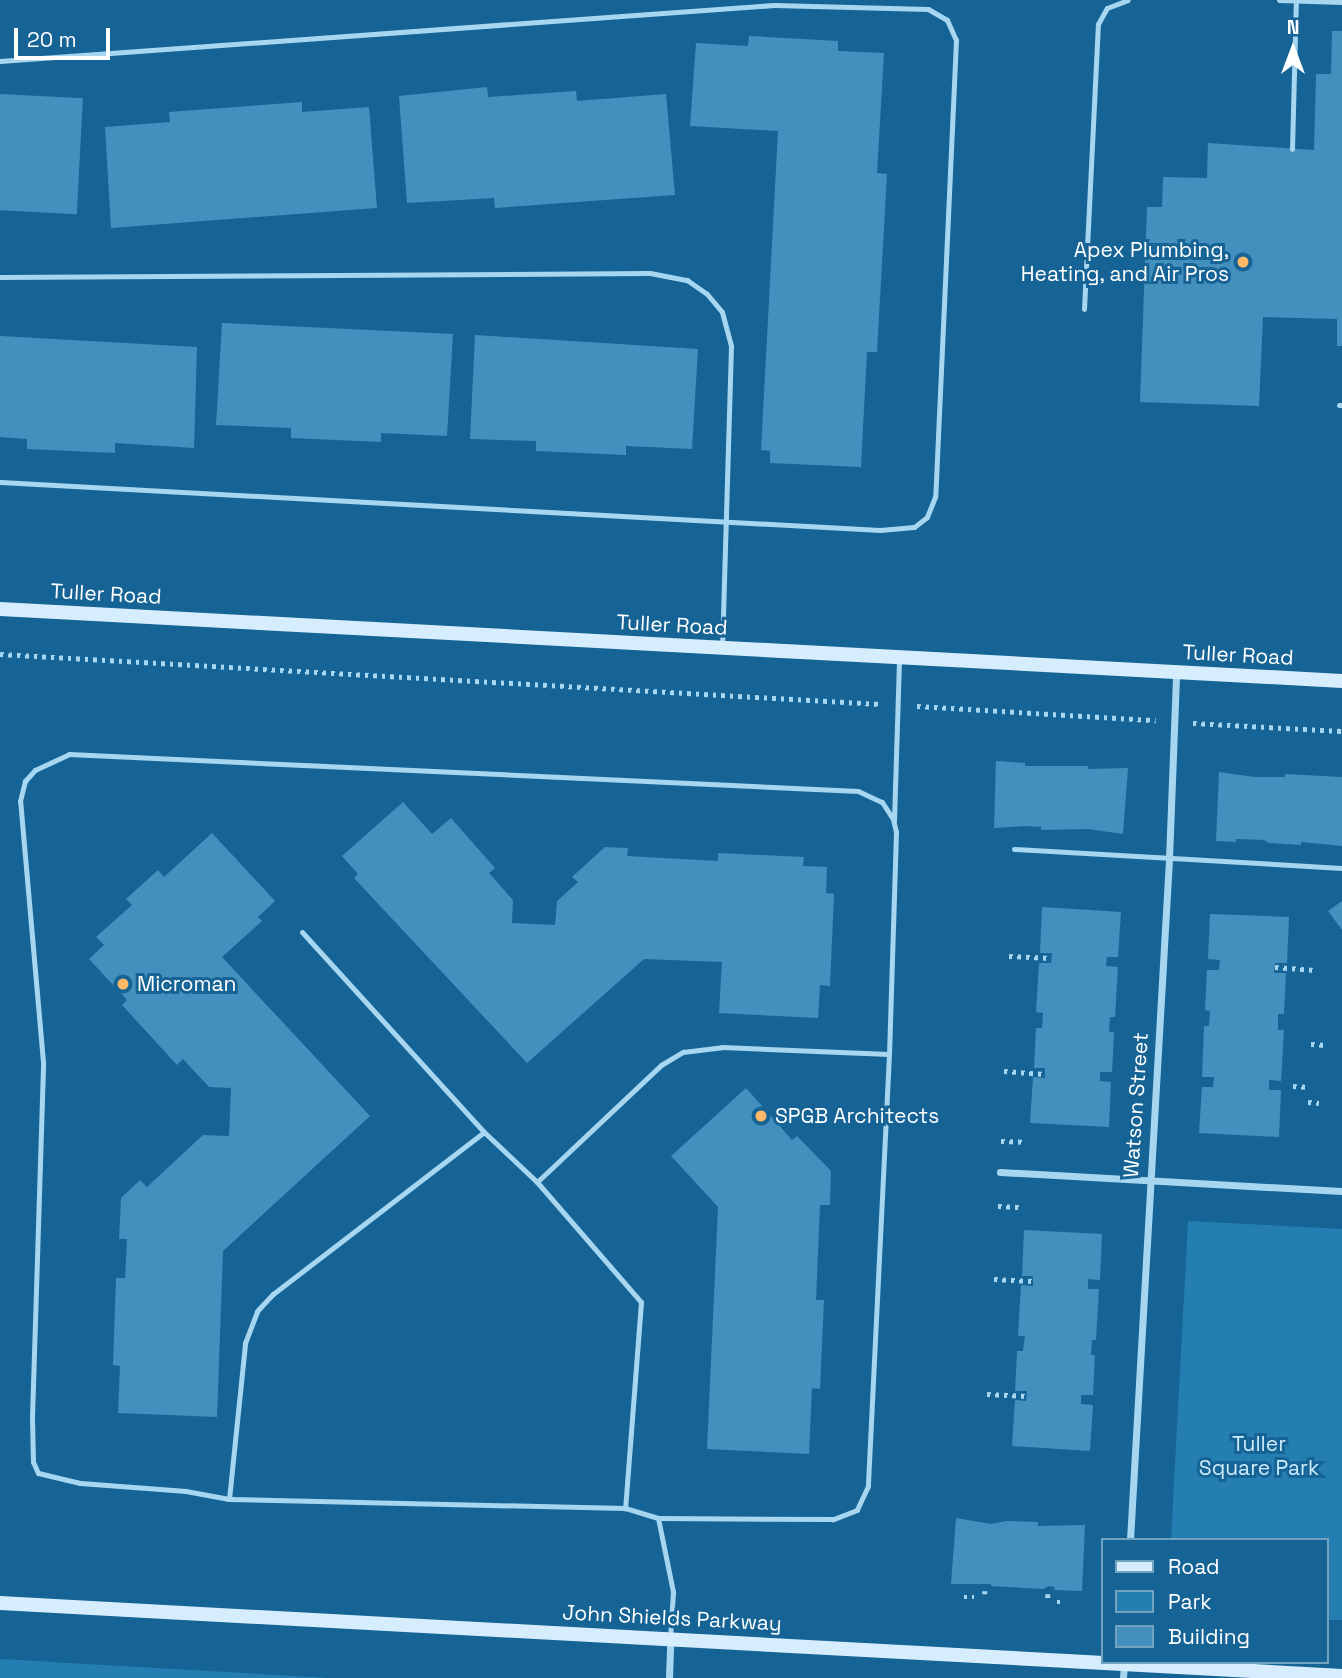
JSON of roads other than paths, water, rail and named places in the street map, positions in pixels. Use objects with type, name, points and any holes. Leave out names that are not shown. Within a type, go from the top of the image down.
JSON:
[{"type":"street","name":"Tuller Road","points":[[0,609],[1342,681]]},
{"type":"street","name":"Watson Street","points":[[1130,1538],[1148,1181],[1169,859],[1176,673]]},
{"type":"street","points":[[1000,1172],[1342,1191]]},
{"type":"street","name":"John Shields Parkway","points":[[0,1604],[670,1639],[1124,1668],[1342,1676]]},
{"type":"street","points":[[669,1678],[670,1639]]},
{"type":"lane","points":[[1084,309],[1098,24],[1107,8],[1128,0]]},
{"type":"lane","points":[[1279,0],[1342,2]]},
{"type":"lane","points":[[1292,149],[1296,1]]},
{"type":"lane","points":[[0,61],[774,5],[922,8],[939,12],[953,29],[956,45],[933,508],[924,521],[904,530],[0,482]]},
{"type":"lane","points":[[0,277],[650,273],[676,276],[697,286],[715,302],[729,335],[722,649]]},
{"type":"lane","points":[[894,823],[882,802],[858,791],[76,754],[56,757],[35,770],[25,781],[20,802],[43,1062],[32,1417],[33,1462],[38,1473],[48,1477],[186,1491],[229,1499],[625,1508],[659,1518],[833,1519],[853,1513],[863,1502],[868,1486],[888,1054],[899,658]]},
{"type":"lane","points":[[1014,849],[1342,868]]},
{"type":"lane","points":[[302,932],[484,1132],[537,1182],[641,1302],[625,1508]]},
{"type":"lane","points":[[537,1182],[661,1065],[683,1052],[722,1047],[888,1054]]},
{"type":"lane","points":[[229,1499],[246,1343],[257,1311],[273,1294],[484,1132]]},
{"type":"lane","points":[[659,1518],[673,1592],[670,1639]]},
{"type":"place","name":"Apex Plumbing, Heating, and Air Pros","points":[[1243,262]]},
{"type":"place","name":"Microman","points":[[123,984]]},
{"type":"place","name":"SPGB Architects","points":[[761,1116]]},
{"type":"park label","name":"Tuller Square Park","points":[[1259,1456]]}]
